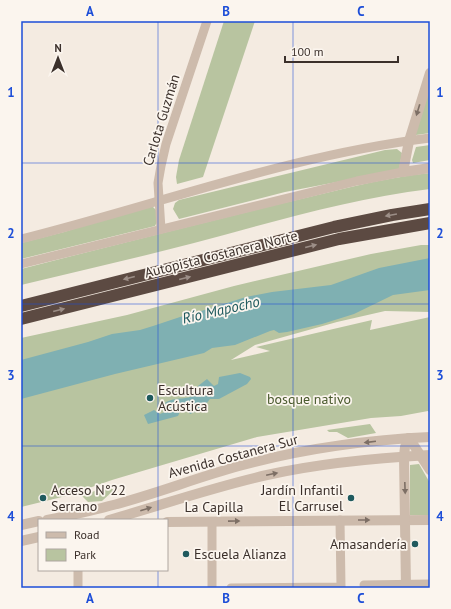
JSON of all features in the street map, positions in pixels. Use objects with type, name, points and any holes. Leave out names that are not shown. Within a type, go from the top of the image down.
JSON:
[{"type":"highway","name":"Autopista Costanera Norte","points":[[21,306],[349,224],[430,209]]},
{"type":"highway","name":"Autopista Costanera Norte","points":[[21,319],[339,239],[430,223]]},
{"type":"street","name":"Carlota Guzmán","points":[[161,229],[158,183],[166,144],[207,21]]},
{"type":"street","points":[[403,172],[409,141],[430,73]]},
{"type":"street","points":[[21,239],[67,228],[158,200],[320,158],[430,138]]},
{"type":"street","points":[[21,264],[357,181],[430,168]]},
{"type":"street","name":"Avenida Costanera Sur","points":[[56,519],[82,516],[125,501],[241,466],[314,450],[379,440],[430,436]]},
{"type":"street","points":[[406,586],[404,456],[405,447],[409,438],[426,455],[430,470]]},
{"type":"street","name":"Avenida Costanera Sur","points":[[112,519],[204,491],[266,475],[339,462],[426,455]]},
{"type":"street","points":[[231,588],[341,587],[340,520]]},
{"type":"street","name":"La Capilla","points":[[168,522],[430,520]]},
{"type":"street","points":[[21,525],[38,522]]},
{"type":"street","points":[[212,522],[212,588]]},
{"type":"street","points":[[21,541],[38,537]]},
{"type":"street","points":[[78,571],[78,588]]},
{"type":"street","points":[[364,585],[406,586],[430,584]]},
{"type":"green space","points":[[224,21],[255,21],[203,177],[177,184],[176,177],[179,160]]},
{"type":"green space","points":[[430,85],[430,133],[416,135],[416,130]]},
{"type":"green space","points":[[430,145],[430,160],[413,163],[412,160],[416,147]]},
{"type":"green space","points":[[397,149],[402,153],[399,170],[285,192],[179,219],[173,209],[175,203],[179,200],[385,150]]},
{"type":"green space","points":[[430,173],[430,189],[400,193],[341,205],[151,254],[21,285],[21,269],[354,186],[392,178]]},
{"type":"green space","points":[[147,206],[152,206],[156,210],[157,222],[155,226],[21,259],[21,243],[64,232]]},
{"type":"green space","name":"bosque nativo","points":[[421,245],[430,245],[430,312],[385,311],[337,322],[255,345],[231,360],[270,351],[256,347],[372,320],[370,330],[430,317],[430,413],[428,411],[401,416],[371,418],[257,437],[112,480],[66,496],[21,507],[21,338],[127,315],[234,286],[371,254]]},
{"type":"green space","points":[[370,424],[376,433],[348,438],[337,432],[329,432],[327,430]]},
{"type":"green space","points":[[419,464],[430,483],[430,515],[410,515],[410,465]]},
{"type":"green space","points":[[107,486],[114,490],[102,501],[88,502],[82,496]]},
{"type":"water","name":"Río Mapocho","points":[[430,258],[430,290],[393,295],[354,314],[322,324],[279,333],[274,330],[235,345],[212,348],[204,353],[115,374],[21,399],[21,360],[112,334],[140,330],[246,297],[272,292],[331,285],[379,268]]},
{"type":"water","points":[[240,373],[250,377],[251,379],[247,384],[219,399],[210,399],[202,409],[190,414],[186,406],[182,407],[178,416],[148,424],[144,415],[154,410],[160,414],[167,411],[168,409],[165,403],[194,395],[197,393],[198,386],[207,379],[214,386],[218,384],[219,377]]},
{"type":"place","name":"Escultura Acústica","points":[[150,398]]},
{"type":"place","name":"Acceso N°22 Serrano","points":[[43,498]]},
{"type":"place","name":"Jardín Infantil El Carrusel","points":[[351,498]]},
{"type":"place","name":"Amasandería","points":[[415,544]]},
{"type":"place","name":"Escuela Alianza","points":[[186,554]]}]
